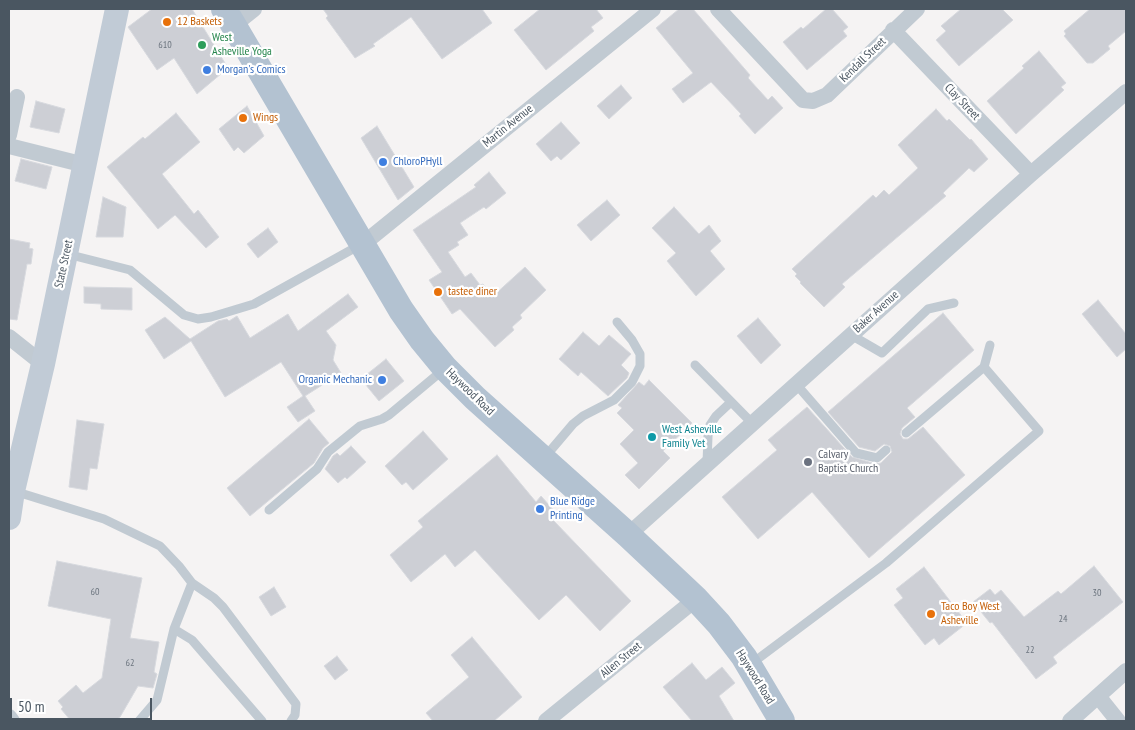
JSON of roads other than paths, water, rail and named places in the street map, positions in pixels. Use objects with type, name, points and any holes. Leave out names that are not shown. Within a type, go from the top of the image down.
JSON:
[{"type":"main road","name":"Haywood Road","points":[[229,17],[401,310],[445,368],[475,398],[628,535],[696,599],[719,624],[749,666],[782,721]]},
{"type":"street","name":"State Street","points":[[9,518],[13,491],[43,364],[117,9]]},
{"type":"street","points":[[229,17],[254,9]]},
{"type":"street","name":"Martin Avenue","points":[[362,244],[653,9]]},
{"type":"street","name":"Kendall Street","points":[[718,9],[803,100],[813,101],[827,95],[917,9]]},
{"type":"street","name":"Clay Street","points":[[893,30],[1031,174]]},
{"type":"street","name":"Baker Avenue","points":[[628,535],[1031,174],[1126,92]]},
{"type":"street","points":[[9,135],[17,97]]},
{"type":"street","points":[[9,146],[85,166]]},
{"type":"street","points":[[9,338],[43,364]]},
{"type":"street","name":"Allen Street","points":[[546,721],[696,599]]},
{"type":"street","points":[[1070,721],[1126,671]]},
{"type":"street","points":[[1098,696],[1118,721]]},
{"type":"street","points":[[9,717],[12,721]]},
{"type":"lane","points":[[66,254],[130,270],[184,315],[198,319],[254,304],[362,244]]},
{"type":"lane","points":[[851,335],[882,353],[928,309],[954,303]]},
{"type":"lane","points":[[544,459],[582,416],[614,400],[632,382],[640,366],[640,354],[632,340],[617,322]]},
{"type":"lane","points":[[906,432],[984,367],[990,346]]},
{"type":"lane","points":[[695,365],[752,423]]},
{"type":"lane","points":[[749,666],[789,634],[886,563],[1039,431],[984,367]]},
{"type":"lane","points":[[269,510],[317,469],[328,452],[354,430],[389,415],[445,368]]},
{"type":"lane","points":[[796,384],[856,453],[877,458],[886,450]]},
{"type":"lane","points":[[707,464],[710,425],[716,416],[731,402]]},
{"type":"lane","points":[[13,491],[104,519],[160,546],[192,583],[214,598],[223,607],[296,704],[295,715],[291,721]]},
{"type":"lane","points":[[139,721],[157,700],[174,629],[192,583]]},
{"type":"lane","points":[[174,629],[192,640],[262,721]]},
{"type":"place","name":"12 Baskets","points":[[167,22]]},
{"type":"place","name":"West Asheville Yoga","points":[[202,45]]},
{"type":"place","name":"Morgan's Comics","points":[[207,70]]},
{"type":"place","name":"Wings","points":[[243,118]]},
{"type":"place","name":"ChloroPHyll","points":[[383,162]]},
{"type":"place","name":"tastee diner","points":[[438,292]]},
{"type":"place","name":"Organic Mechanic","points":[[382,380]]},
{"type":"place","name":"West Asheville Family Vet","points":[[652,437]]},
{"type":"place","name":"Calvary Baptist Church","points":[[808,462]]},
{"type":"place","name":"Blue Ridge Printing","points":[[540,509]]},
{"type":"place","name":"Taco Boy West Asheville","points":[[931,614]]}]
